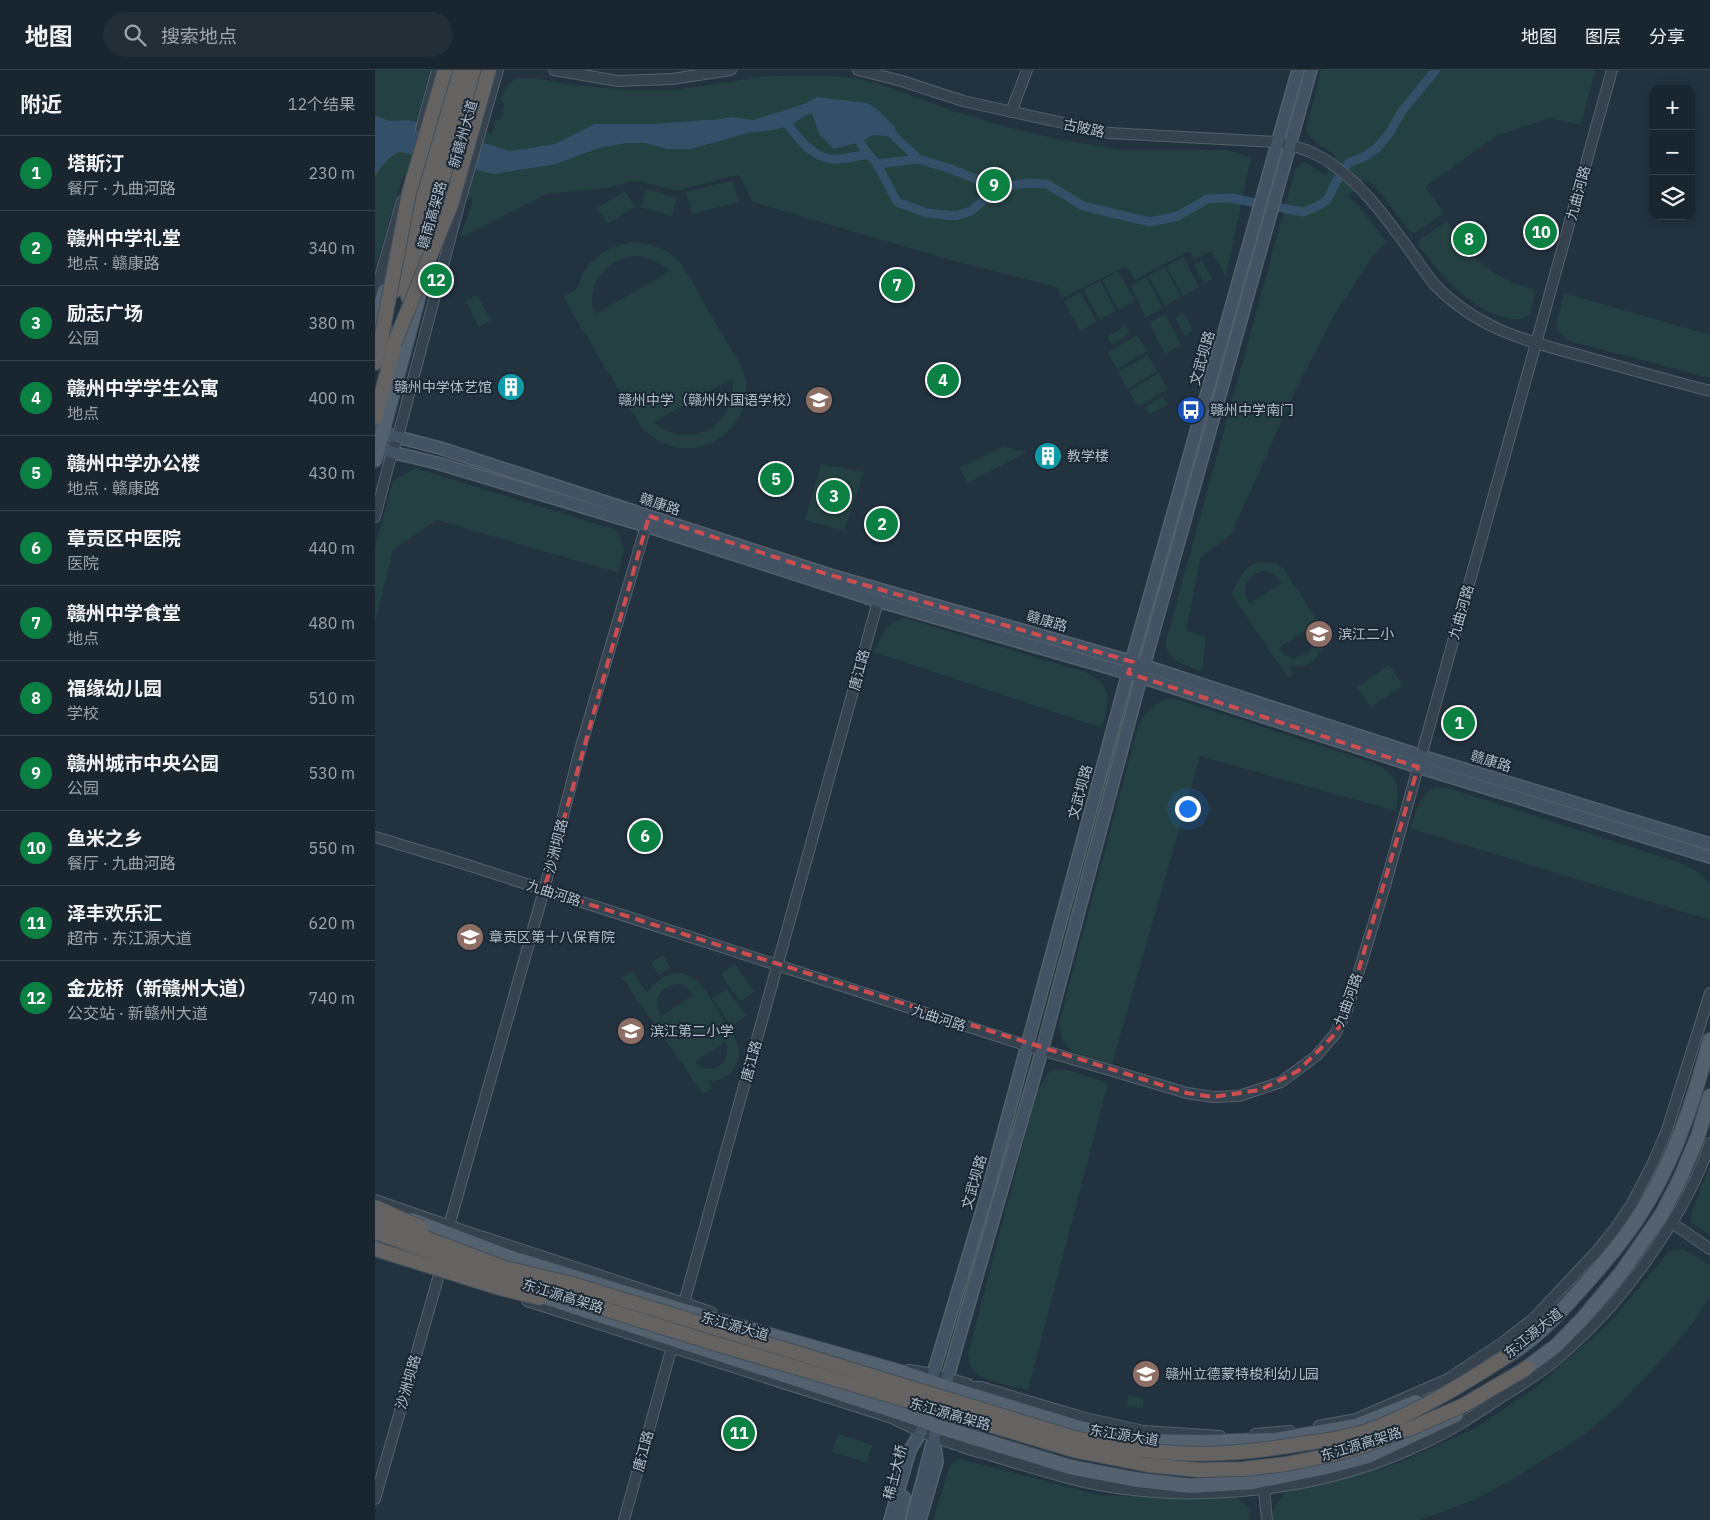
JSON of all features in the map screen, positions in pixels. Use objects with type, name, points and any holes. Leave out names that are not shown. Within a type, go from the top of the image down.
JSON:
[{"type":"highway","name":"赣南高架路","points":[[375,418],[388,342],[460,70]]},
{"type":"highway","name":"赣南高架路","points":[[375,363],[388,342],[474,70]]},
{"type":"highway","points":[[388,342],[451,204],[489,70]]},
{"type":"highway","points":[[388,342],[409,193],[443,74]]},
{"type":"highway","points":[[375,1207],[433,1233],[572,1284]]},
{"type":"highway","name":"东江源高架路","points":[[375,1219],[505,1268],[572,1284],[1078,1439],[1147,1451],[1199,1454],[1262,1451],[1343,1438],[1408,1414],[1452,1391],[1510,1354]]},
{"type":"highway","name":"东江源高架路","points":[[375,1232],[502,1277],[711,1342],[1077,1451],[1148,1465],[1199,1470],[1243,1469],[1286,1464],[1331,1455],[1364,1446],[1464,1405],[1527,1368]]},
{"type":"highway","points":[[375,1249],[500,1288],[711,1342]]},
{"type":"highway","points":[[375,1256],[440,1268]]},
{"type":"main road","name":"新赣州大道","points":[[376,452],[378,431],[482,70]]},
{"type":"main road","name":"文武坝路","points":[[920,1520],[937,1462],[929,1429],[932,1378],[1028,1046],[1128,673],[1133,662],[1298,70]]},
{"type":"main road","name":"文武坝路","points":[[890,1520],[910,1450],[929,1429],[946,1383],[1042,1050],[1143,671],[1311,70]]},
{"type":"main road","name":"新赣州大道","points":[[375,324],[409,193],[443,74]]},
{"type":"main road","name":"赣康路","points":[[378,431],[399,436],[878,602],[1128,673],[1143,671],[1707,842]]},
{"type":"main road","name":"赣康路","points":[[376,452],[392,452],[437,462],[1133,662],[1143,671],[1418,767],[1710,857]]},
{"type":"main road","points":[[1690,850],[1710,863]]},
{"type":"main road","name":"东江源大道","points":[[375,1207],[449,1230],[509,1257],[901,1372],[932,1378],[1080,1428],[1146,1441],[1275,1440],[1356,1426],[1405,1408],[1510,1354],[1541,1330],[1567,1305],[1607,1259],[1629,1230],[1655,1188],[1682,1133],[1710,1040]]},
{"type":"main road","name":"东江源大道","points":[[375,1239],[440,1268],[673,1343],[929,1429],[1070,1467],[1139,1480],[1191,1486],[1253,1482],[1327,1467],[1368,1456],[1466,1410],[1527,1368],[1555,1346],[1591,1309],[1621,1273],[1662,1214],[1681,1178],[1698,1136],[1710,1096]]},
{"type":"main road","name":"稀土大桥","points":[[899,1520],[929,1429]]},
{"type":"main road","name":"稀土大桥","points":[[912,1520],[929,1429]]},
{"type":"street","points":[[375,517],[392,452],[399,436],[459,205],[498,70]]},
{"type":"street","points":[[554,70],[618,81],[672,79],[731,70]]},
{"type":"street","name":"古陂路","points":[[858,70],[903,81],[963,101],[1109,134],[1278,142],[1315,154],[1339,170],[1361,190],[1434,284],[1444,295],[1467,312],[1505,333],[1710,391]]},
{"type":"street","points":[[1011,112],[1027,70]]},
{"type":"street","name":"九曲河路","points":[[375,837],[777,964],[1028,1046],[1187,1094],[1239,1096],[1281,1082],[1299,1071],[1316,1056],[1336,1033],[1347,1010],[1385,886],[1612,70]]},
{"type":"street","points":[[375,294],[409,193]]},
{"type":"street","name":"沙洲坝路","points":[[449,1230],[544,890],[580,750],[647,521]]},
{"type":"street","name":"唐江路","points":[[625,1520],[682,1307],[878,602]]},
{"type":"street","points":[[946,1383],[981,1387],[1085,1418],[1144,1431],[1242,1436],[1285,1432],[1356,1419],[1448,1379],[1533,1319],[1596,1252],[1631,1205],[1653,1165],[1667,1130],[1710,993]]},
{"type":"street","points":[[929,1429],[958,1446],[1066,1478],[1128,1491],[1215,1492],[1264,1490],[1371,1465],[1424,1443],[1475,1415],[1564,1354],[1593,1326],[1633,1280],[1672,1224],[1710,1143]]},
{"type":"street","points":[[375,1200],[449,1230]]},
{"type":"street","points":[[1672,1224],[1710,1248]]},
{"type":"street","name":"沙洲坝路","points":[[375,1499],[440,1268]]},
{"type":"street","points":[[1264,1490],[1267,1520]]},
{"type":"highlighted area","points":[[649,516],[830,575],[1133,662],[1128,673],[1418,767],[1347,1010],[1336,1033],[1298,1071],[1260,1090],[1213,1097],[1187,1093],[544,890]]},
{"type":"green space","points":[[375,70],[430,70],[420,108],[492,134],[495,120],[501,119],[505,103],[500,101],[506,87],[515,79],[533,78],[573,85],[628,90],[675,90],[768,76],[819,75],[854,78],[880,84],[956,112],[1057,139],[1122,150],[1226,150],[1251,157],[1226,276],[1211,251],[1194,260],[1189,251],[1135,280],[1126,266],[1062,298],[1057,287],[947,259],[753,202],[738,175],[677,191],[632,181],[608,188],[547,194],[460,238],[473,199],[403,176],[375,267]]},
{"type":"green space","points":[[1321,70],[1595,70],[1581,125],[1550,118],[1496,136],[1425,187],[1444,213],[1415,233],[1410,232],[1378,190],[1365,179],[1348,196],[1359,206],[1386,242],[1372,257],[1333,317],[1296,389],[1231,535],[1201,557],[1186,630],[1206,637],[1202,671],[1176,660],[1165,645],[1295,170],[1305,162],[1325,175],[1336,156],[1315,142],[1306,129]]},
{"type":"green space","points":[[733,180],[738,202],[692,214],[686,192]]},
{"type":"green space","points":[[646,189],[677,198],[672,216],[640,207]]},
{"type":"green space","points":[[625,191],[635,207],[607,224],[597,208]]},
{"type":"green space","points":[[1447,221],[1466,248],[1487,268],[1502,277],[1535,290],[1532,308],[1527,317],[1513,319],[1485,310],[1459,291],[1437,268],[1418,245],[1419,240]]},
{"type":"green space","points":[[633,242],[654,245],[677,259],[688,274],[743,370],[746,398],[737,420],[721,437],[700,447],[683,448],[667,445],[653,438],[641,427],[563,297],[576,289],[587,267],[598,256],[611,248]],"holes":[[[641,256],[660,263],[670,271],[594,315],[593,292],[596,282],[602,273],[618,260]],[[732,379],[732,395],[728,409],[720,421],[709,429],[696,434],[682,435],[668,431],[654,422]]]},
{"type":"green space","points":[[1183,257],[1199,287],[1183,296],[1166,266]]},
{"type":"green space","points":[[1202,260],[1212,279],[1204,283],[1194,265]]},
{"type":"green space","points":[[1165,267],[1181,297],[1165,306],[1148,276]]},
{"type":"green space","points":[[1118,271],[1135,301],[1118,310],[1102,280]]},
{"type":"green space","points":[[1146,277],[1163,308],[1146,317],[1130,286]]},
{"type":"green space","points":[[1100,281],[1116,311],[1100,320],[1083,290]]},
{"type":"green space","points":[[1080,292],[1097,322],[1080,331],[1064,301]]},
{"type":"green space","points":[[1564,293],[1710,335],[1710,378],[1569,341],[1562,336],[1556,325]]},
{"type":"green space","points":[[477,295],[491,320],[479,327],[465,301]]},
{"type":"green space","points":[[1183,313],[1193,331],[1185,336],[1175,317]]},
{"type":"green space","points":[[1165,314],[1182,345],[1165,354],[1149,323]]},
{"type":"green space","points":[[1125,326],[1130,333],[1112,345],[1107,337]]},
{"type":"green space","points":[[1137,335],[1147,351],[1117,369],[1107,353]]},
{"type":"green space","points":[[1148,355],[1157,371],[1128,389],[1118,372]]},
{"type":"green space","points":[[1158,373],[1168,389],[1138,407],[1129,391]]},
{"type":"green space","points":[[1163,396],[1168,404],[1150,415],[1145,407]]},
{"type":"green space","points":[[1003,446],[1027,452],[968,483],[959,468]]},
{"type":"green space","points":[[821,464],[864,472],[844,531],[805,520]]},
{"type":"green space","points":[[415,468],[616,530],[624,548],[619,573],[437,520],[393,550],[375,624],[375,547],[393,481]]},
{"type":"green space","points":[[1258,562],[1275,563],[1284,569],[1321,627],[1324,637],[1323,648],[1314,661],[1304,666],[1289,666],[1294,674],[1288,678],[1231,593],[1244,571]],"holes":[[[1263,571],[1273,573],[1282,583],[1250,603],[1245,588],[1247,583],[1253,575]],[[1311,627],[1314,634],[1314,642],[1306,654],[1293,658],[1285,655],[1279,648]]]},
{"type":"green space","points":[[904,618],[1088,673],[1096,678],[1106,690],[1108,703],[1102,728],[874,652],[888,626]]},
{"type":"green space","points":[[1389,665],[1403,685],[1371,707],[1357,687]]},
{"type":"green space","points":[[1166,699],[1176,699],[1374,763],[1389,773],[1396,782],[1398,794],[1396,811],[1200,756],[1112,1064],[1071,1051],[1062,1040],[1059,1023],[1138,726],[1143,716],[1149,710]]},
{"type":"green space","points":[[1435,788],[1448,788],[1681,863],[1694,869],[1702,875],[1710,886],[1710,920],[1410,828],[1416,810],[1425,795]]},
{"type":"green space","points":[[663,955],[671,968],[659,975],[651,963]]},
{"type":"green space","points":[[735,964],[754,992],[740,1001],[721,974]]},
{"type":"green space","points":[[632,971],[647,993],[657,981],[670,974],[684,974],[698,982],[710,997],[737,1043],[738,1060],[731,1071],[720,1079],[707,1081],[712,1088],[703,1094],[622,978]],"holes":[[[676,984],[686,987],[693,995],[662,1016],[658,1005],[659,996],[665,989]],[[725,1042],[726,1056],[718,1067],[705,1069],[695,1062]]]},
{"type":"green space","points":[[727,989],[746,1016],[731,1026],[712,998]]},
{"type":"green space","points":[[1068,1070],[1108,1083],[1028,1390],[980,1376],[970,1366],[968,1354],[1037,1091],[1050,1071]]},
{"type":"green space","points":[[1710,1165],[1710,1235],[1691,1222],[1692,1211]]},
{"type":"green space","points":[[1684,1249],[1710,1265],[1710,1296],[1692,1324],[1658,1364],[1616,1408],[1582,1436],[1515,1478],[1474,1500],[1420,1520],[1273,1520],[1272,1511],[1285,1492],[1399,1463],[1477,1427],[1539,1385],[1611,1321],[1669,1251]]},
{"type":"green space","points":[[1128,1396],[1144,1398],[1143,1408],[1126,1406]]},
{"type":"green space","points":[[838,1434],[872,1445],[867,1463],[832,1452]]},
{"type":"green space","points":[[960,1459],[1099,1495],[1236,1498],[1249,1507],[1250,1520],[933,1520],[950,1465]]},
{"type":"water","points":[[817,97],[867,103],[878,110],[896,128],[892,135],[873,135],[861,142],[834,149],[819,134],[812,114],[808,114],[791,125],[775,130],[751,132],[691,149],[667,149],[645,143],[627,143],[599,148],[556,164],[494,174],[401,152],[390,158],[375,176],[375,115],[389,121],[409,120],[510,151],[555,144],[595,124],[653,124],[731,117],[753,120],[804,104]]},
{"type":"waterway","points":[[854,133],[877,164],[897,202],[927,213],[955,216],[971,211],[998,188],[1027,183],[1047,184],[1083,206],[1150,222],[1178,216],[1207,199],[1231,198],[1303,212],[1327,200],[1348,163],[1364,157],[1377,148],[1390,132],[1402,111],[1436,70]]},
{"type":"waterway","points":[[785,121],[808,148],[823,157],[840,159],[868,154]]},
{"type":"waterway","points":[[882,129],[889,131],[918,159]]},
{"type":"waterway","points":[[877,164],[918,159],[951,169],[998,188]]},
{"type":"place","name":"赣州城市中央公园","points":[[994,185]]},
{"type":"place","name":"鱼米之乡","points":[[1541,232]]},
{"type":"place","name":"福缘幼儿园","points":[[1469,239]]},
{"type":"place","name":"金龙桥（新赣州大道）","points":[[436,280]]},
{"type":"place","name":"赣州中学食堂","points":[[897,285]]},
{"type":"place","name":"赣州中学学生公寓","points":[[943,380]]},
{"type":"place","name":"赣州中学体艺馆","points":[[511,387]]},
{"type":"place","name":"赣州中学（赣州外国语学校）","points":[[819,400]]},
{"type":"place","name":"赣州中学南门","points":[[1191,410]]},
{"type":"place","name":"教学楼","points":[[1048,456]]},
{"type":"place","name":"赣州中学办公楼","points":[[776,479]]},
{"type":"place","name":"励志广场","points":[[834,496]]},
{"type":"place","name":"赣州中学礼堂","points":[[882,524]]},
{"type":"place","name":"滨江二小","points":[[1319,634]]},
{"type":"place","name":"塔斯汀","points":[[1459,723]]},
{"type":"place","name":"章贡区中医院","points":[[645,836]]},
{"type":"place","name":"章贡区第十八保育院","points":[[470,937]]},
{"type":"place","name":"滨江第二小学","points":[[631,1031]]},
{"type":"place","name":"赣州立德蒙特梭利幼儿园","points":[[1146,1374]]},
{"type":"place","name":"泽丰欢乐汇","points":[[739,1433]]}]
